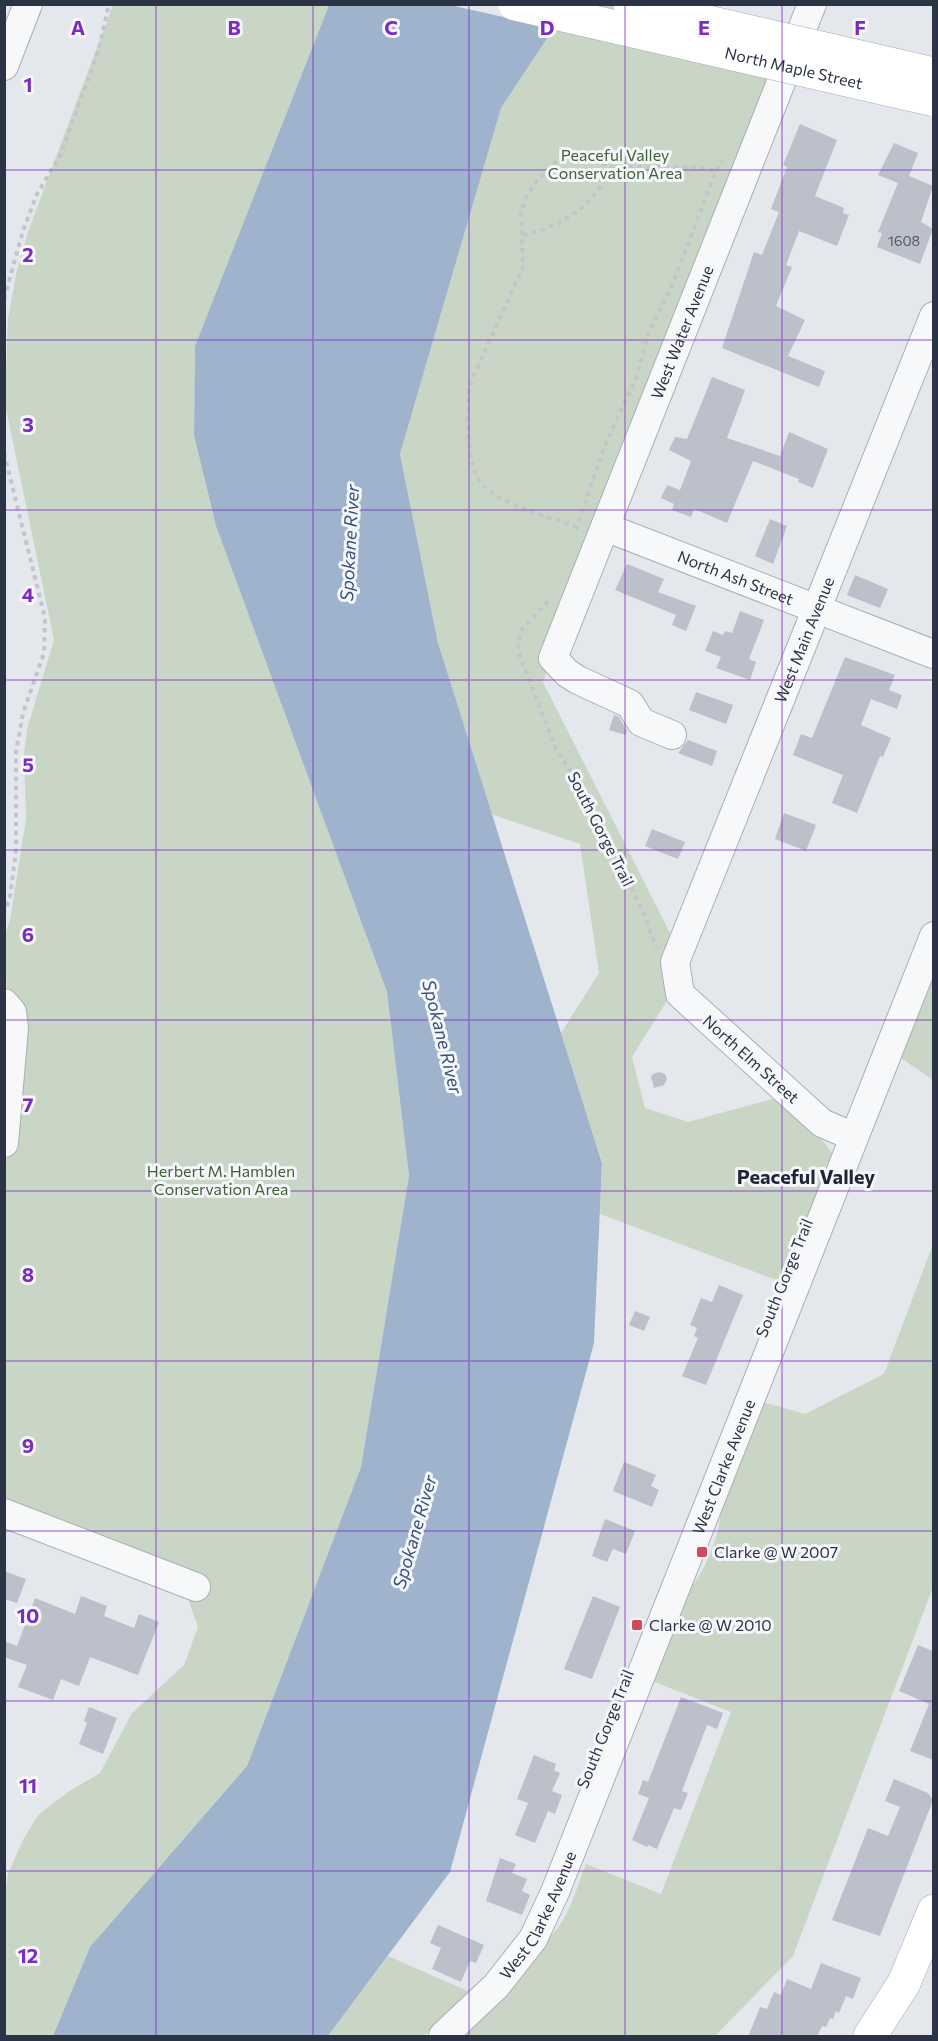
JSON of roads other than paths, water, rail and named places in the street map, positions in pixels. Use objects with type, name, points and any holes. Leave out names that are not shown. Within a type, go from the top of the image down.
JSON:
[{"type":"main road","name":"North Maple Street","points":[[516,4],[933,100]]},
{"type":"main road","name":"North Maple Street","points":[[630,4],[933,74]]},
{"type":"main road","points":[[870,2037],[904,1983],[933,1911]]},
{"type":"street","points":[[4,66],[28,4]]},
{"type":"street","name":"West Water Avenue","points":[[672,735],[641,722],[630,704],[578,680],[567,673],[553,658],[812,4]]},
{"type":"street","name":"West Main Avenue","points":[[666,958],[817,608],[933,316]]},
{"type":"street","name":"North Ash Street","points":[[605,527],[933,654]]},
{"type":"street","name":"West Clarke Avenue","points":[[443,2037],[496,1986],[533,1939],[555,1892],[933,936]]},
{"type":"street","name":"North Elm Street","points":[[666,958],[680,994],[822,1123],[852,1136]]},
{"type":"street","points":[[4,1003],[12,1012],[14,1028],[4,1143]]},
{"type":"street","points":[[4,1513],[196,1587]]},
{"type":"water","name":"Spokane River","points":[[329,5],[569,5],[501,108],[400,454],[438,643],[602,1163],[594,1343],[450,1872],[328,2036],[53,2036],[90,1947],[247,1766],[361,1467],[409,1176],[387,992],[216,526],[194,435],[195,346]]},
{"type":"place","name":"Clarke @ W 2007","points":[[702,1552]]},
{"type":"place","name":"Clarke @ W 2010","points":[[637,1625]]},
{"type":"district","name":"Peaceful Valley","points":[[806,1177]]},
{"type":"park label","name":"Peaceful Valley Conservation Area","points":[[615,164]]},
{"type":"park label","name":"Herbert M. Hamblen Conservation Area","points":[[221,1180]]}]
